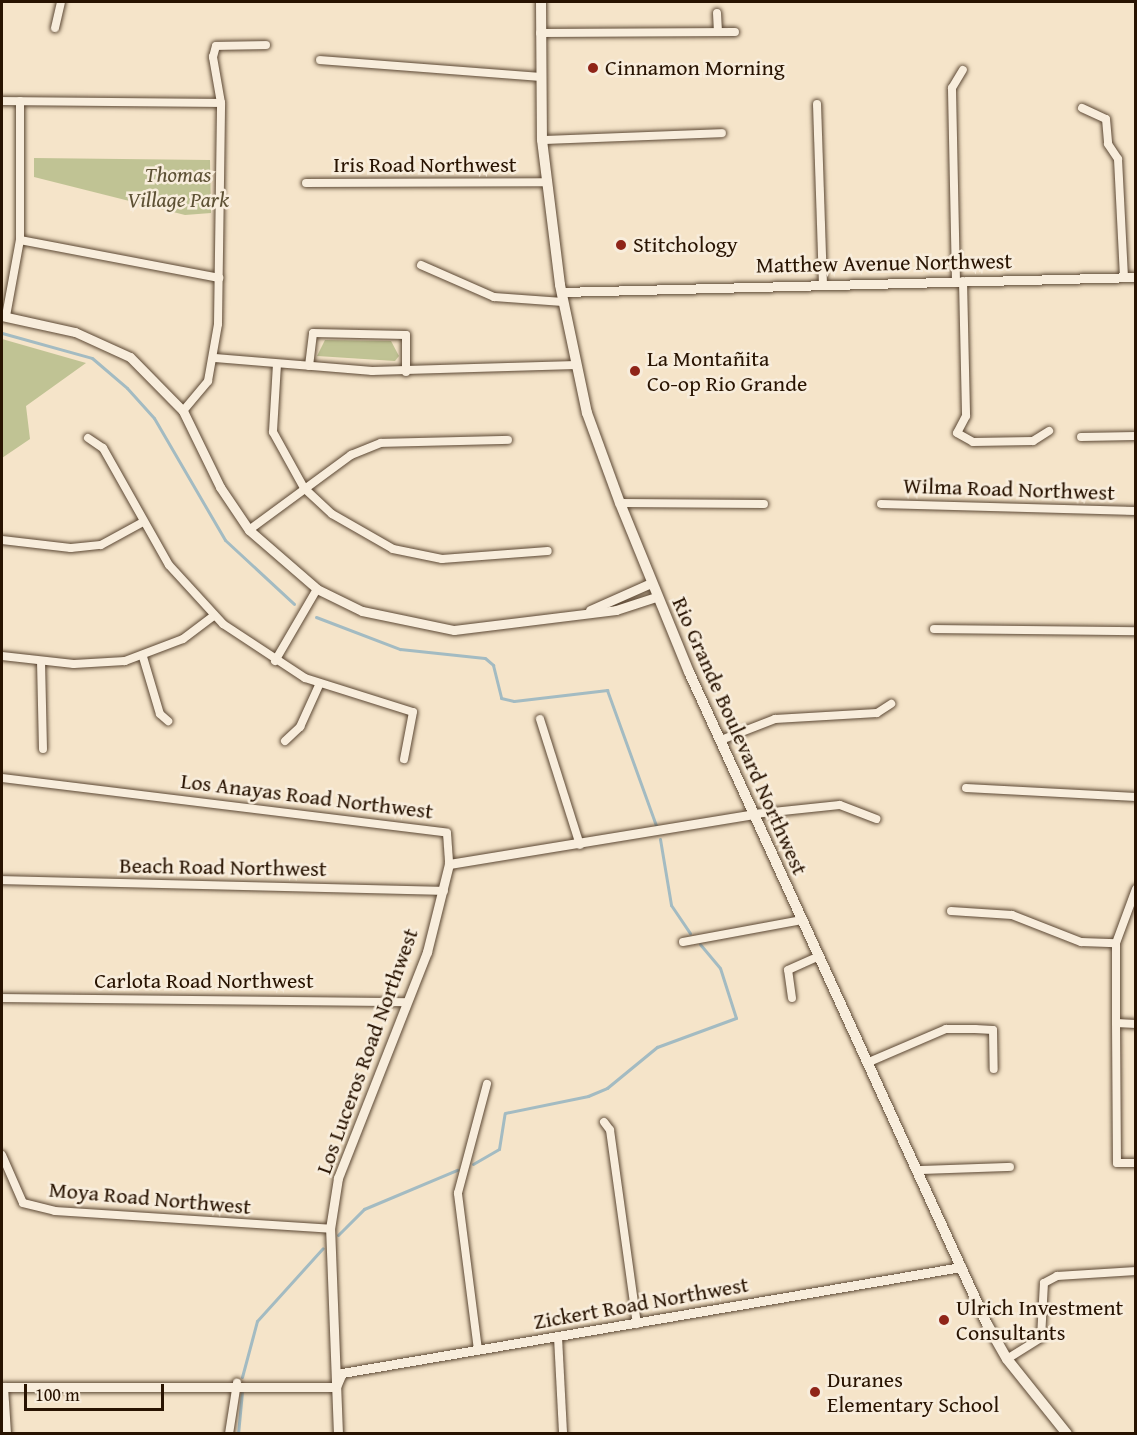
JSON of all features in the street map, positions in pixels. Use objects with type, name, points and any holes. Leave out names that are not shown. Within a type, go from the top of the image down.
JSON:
[{"type":"main road","name":"Rio Grande Boulevard Northwest","points":[[541,2],[542,140],[545,182],[562,297],[576,365],[620,503],[651,584],[961,1267],[1007,1359],[1067,1434]]},
{"type":"street","points":[[55,28],[61,2]]},
{"type":"street","points":[[717,13],[718,32]]},
{"type":"street","points":[[540,33],[735,32]]},
{"type":"street","points":[[183,411],[202,392],[215,358],[219,278],[221,103],[216,46],[266,45]]},
{"type":"street","points":[[320,60],[540,76]]},
{"type":"street","points":[[963,70],[952,88],[966,416],[957,434],[973,442],[1033,441],[1049,431]]},
{"type":"street","points":[[2,101],[221,103]]},
{"type":"street","points":[[20,101],[20,240],[4,316],[75,332],[111,348],[157,381],[183,411],[220,487],[249,530],[317,589],[362,611],[440,630],[588,612],[657,597]]},
{"type":"street","points":[[817,104],[823,283]]},
{"type":"street","points":[[1082,108],[1106,119],[1108,144],[1118,159],[1124,277]]},
{"type":"street","points":[[542,140],[722,133]]},
{"type":"street","name":"Iris Road Northwest","points":[[306,183],[545,182]]},
{"type":"street","points":[[20,240],[219,278]]},
{"type":"street","name":"Matthew Avenue Northwest","points":[[421,266],[494,297],[562,297],[823,283],[1136,277]]},
{"type":"street","points":[[309,366],[313,333],[406,335],[406,372]]},
{"type":"street","points":[[215,358],[406,372],[576,365]]},
{"type":"street","points":[[277,364],[273,432],[304,488],[332,514],[393,549],[442,559],[548,551]]},
{"type":"street","points":[[1081,437],[1136,436]]},
{"type":"street","points":[[88,438],[103,448],[169,565],[214,616],[275,661],[320,683],[413,712],[404,759]]},
{"type":"street","points":[[249,530],[351,455],[381,443],[508,440]]},
{"type":"street","points":[[620,503],[764,504]]},
{"type":"street","name":"Wilma Road Northwest","points":[[881,504],[1136,511]]},
{"type":"street","points":[[2,540],[91,546],[125,535],[143,522]]},
{"type":"street","points":[[588,612],[651,584]]},
{"type":"street","points":[[275,661],[317,589]]},
{"type":"street","points":[[2,656],[41,661],[104,664],[143,657],[183,639],[214,616]]},
{"type":"street","points":[[934,630],[1136,631]]},
{"type":"street","points":[[143,657],[160,714],[168,721]]},
{"type":"street","points":[[41,661],[43,749]]},
{"type":"street","points":[[285,741],[300,728],[320,683]]},
{"type":"street","points":[[721,740],[775,719],[877,712],[891,704]]},
{"type":"street","points":[[540,719],[579,845]]},
{"type":"street","name":"Los Anayas Road Northwest","points":[[2,778],[447,833],[449,864]]},
{"type":"street","points":[[966,788],[1136,797]]},
{"type":"street","points":[[449,864],[579,845],[754,814],[840,805],[876,819]]},
{"type":"street","name":"Los Luceros Road Northwest","points":[[338,1434],[330,1229],[344,1156],[407,1002],[444,891],[449,864]]},
{"type":"street","name":"Beach Road Northwest","points":[[2,880],[444,891]]},
{"type":"street","points":[[1136,889],[1116,943],[1117,1163],[1136,1163]]},
{"type":"street","points":[[951,911],[1012,915],[1081,942],[1116,943]]},
{"type":"street","points":[[683,942],[802,920]]},
{"type":"street","points":[[792,998],[788,970],[819,956]]},
{"type":"street","name":"Carlota Road Northwest","points":[[2,998],[407,1002]]},
{"type":"street","points":[[1116,1023],[1136,1024]]},
{"type":"street","points":[[869,1062],[946,1029],[993,1030],[994,1069]]},
{"type":"street","points":[[478,1350],[458,1194],[487,1084]]},
{"type":"street","points":[[604,1122],[610,1130],[637,1324]]},
{"type":"street","name":"Moya Road Northwest","points":[[2,1155],[22,1203],[55,1211],[330,1229]]},
{"type":"street","points":[[918,1170],[1010,1167]]},
{"type":"street","name":"Zickert Road Northwest","points":[[336,1387],[342,1373],[961,1267]]},
{"type":"street","points":[[1007,1359],[1041,1338],[1044,1283],[1057,1276],[1136,1271]]},
{"type":"street","points":[[558,1337],[563,1434]]},
{"type":"street","points":[[7,1434],[3,1387],[237,1383],[336,1387]]},
{"type":"street","points":[[229,1434],[237,1383]]},
{"type":"green space","name":"Thomas Village Park","points":[[34,158],[210,160],[211,213],[185,215],[34,177]]},
{"type":"green space","points":[[2,339],[86,363],[26,406],[30,439],[2,458]]},
{"type":"green space","points":[[325,340],[391,341],[399,356],[395,361],[317,356]]},
{"type":"waterway","points":[[2,333],[92,358],[127,388],[154,418],[225,540],[294,604]]},
{"type":"waterway","points":[[316,617],[400,649],[485,658],[493,665],[501,698],[514,701],[607,690],[656,825]]},
{"type":"waterway","points":[[660,839],[671,905],[690,933]]},
{"type":"waterway","points":[[473,1164],[499,1149],[505,1113],[588,1096],[607,1088],[657,1047],[736,1018],[720,968],[700,944]]},
{"type":"waterway","points":[[338,1235],[364,1209],[457,1170]]},
{"type":"waterway","points":[[242,1377],[257,1321],[323,1248]]},
{"type":"waterway","points":[[238,1434],[242,1392]]},
{"type":"place","name":"Cinnamon Morning","points":[[593,68]]},
{"type":"place","name":"Stitchology","points":[[621,245]]},
{"type":"place","name":"La Montañita Co-op Rio Grande","points":[[635,371]]},
{"type":"place","name":"Ulrich Investment Consultants","points":[[944,1320]]},
{"type":"place","name":"Duranes Elementary School","points":[[815,1392]]}]
